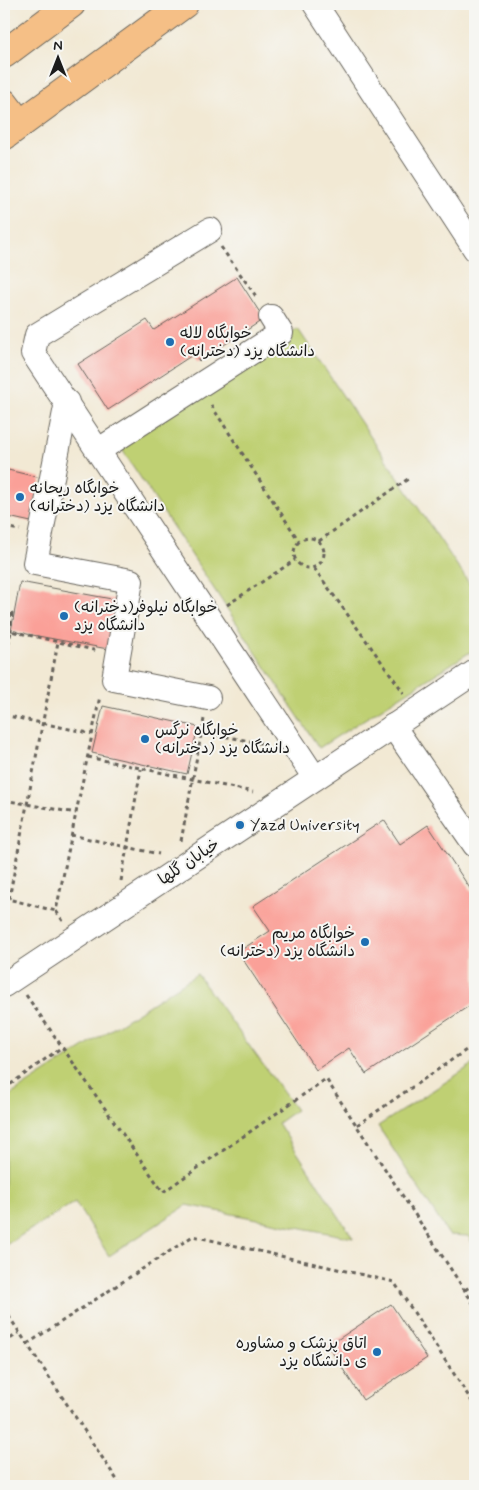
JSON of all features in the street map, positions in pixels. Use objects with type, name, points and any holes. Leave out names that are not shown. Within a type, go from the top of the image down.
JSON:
[{"type":"main road","points":[[4,54],[71,4]]},
{"type":"main road","points":[[4,103],[12,130],[184,4]]},
{"type":"lane","points":[[315,4],[475,248]]},
{"type":"lane","points":[[210,230],[36,335],[34,353],[315,778]]},
{"type":"lane","points":[[99,450],[281,333],[270,317]]},
{"type":"lane","points":[[66,402],[35,563],[131,581],[114,679],[208,698]]},
{"type":"lane","name":"خیابان گلها","points":[[9,982],[116,911],[184,860],[276,804],[475,672]]},
{"type":"lane","points":[[393,726],[475,845]]},
{"type":"path","points":[[210,230],[270,317]]},
{"type":"path","points":[[199,385],[299,541]]},
{"type":"path","points":[[319,541],[408,479]]},
{"type":"path","points":[[309,537],[319,541],[325,550],[323,561],[314,568],[303,568],[295,560],[294,550],[299,541],[309,537]]},
{"type":"path","points":[[209,617],[295,560]]},
{"type":"path","points":[[314,568],[417,711]]},
{"type":"path","points":[[4,612],[12,613],[11,632],[4,668]]},
{"type":"path","points":[[11,632],[118,656]]},
{"type":"path","points":[[9,899],[58,642]]},
{"type":"path","points":[[56,911],[102,689]]},
{"type":"path","points":[[71,835],[184,860],[193,780],[208,698]]},
{"type":"path","points":[[4,715],[93,734]]},
{"type":"path","points":[[202,732],[297,750]]},
{"type":"path","points":[[88,757],[262,794],[276,804]]},
{"type":"path","points":[[116,911],[141,768]]},
{"type":"path","points":[[4,800],[76,813]]},
{"type":"path","points":[[4,898],[56,911],[74,939]]},
{"type":"path","points":[[9,982],[62,1047],[163,1192],[326,1079],[475,1306]]},
{"type":"path","points":[[357,1125],[475,1044]]},
{"type":"path","points":[[4,1088],[62,1047]]},
{"type":"path","points":[[27,1344],[193,1236],[394,1282],[475,1406]]},
{"type":"path","points":[[465,1290],[475,1283]]},
{"type":"path","points":[[4,1309],[121,1486]]},
{"type":"path","points":[[4,1343],[19,1333]]},
{"type":"green space","points":[[298,329],[475,592],[475,649],[319,748],[119,445]]},
{"type":"green space","points":[[197,974],[296,1110],[278,1123],[353,1238],[187,1205],[109,1256],[75,1202],[4,1246],[4,1099]]},
{"type":"green space","points":[[475,1063],[475,1247],[468,1236],[449,1235],[378,1126]]},
{"type":"building","name":"خوابگاه لاله (دخترانه) دانشگاه یزد","points":[[237,277],[264,319],[199,361],[194,354],[108,410],[78,364],[147,320],[154,330]]},
{"type":"building","name":"خوابگاه ریحانه (دخترانه) دانشگاه یزد","points":[[4,469],[41,478],[31,522],[4,516]]},
{"type":"building","name":"خوابگاه نیلوفر(دخترانه) دانشگاه یزد","points":[[20,582],[117,600],[108,649],[11,631]]},
{"type":"building","name":"خوابگاه نرگس (دخترانه) دانشگاه یزد","points":[[103,706],[198,727],[187,774],[92,753]]},
{"type":"building","name":"خوابگاه مریم (دخترانه) دانشگاه یزد","points":[[384,820],[400,844],[428,825],[475,896],[475,1002],[366,1074],[349,1048],[316,1070],[238,952],[270,931],[253,906]]},
{"type":"building","name":"اتاق پزشک و مشاوره ی دانشگاه یزد","points":[[391,1304],[427,1358],[363,1400],[328,1346]]},
{"type":"place","name":"خوابگاه لاله (دخترانه) دانشگاه یزد","points":[[170,342]]},
{"type":"place","name":"خوابگاه ریحانه (دخترانه) دانشگاه یزد","points":[[20,497]]},
{"type":"place","name":"خوابگاه نیلوفر(دخترانه) دانشگاه یزد","points":[[64,616]]},
{"type":"place","name":"خوابگاه نرگس (دخترانه) دانشگاه یزد","points":[[145,739]]},
{"type":"place","name":"Yazd University","points":[[240,825]]},
{"type":"place","name":"خوابگاه مریم (دخترانه) دانشگاه یزد","points":[[365,942]]},
{"type":"place","name":"اتاق پزشک و مشاوره ی دانشگاه یزد","points":[[377,1352]]}]
